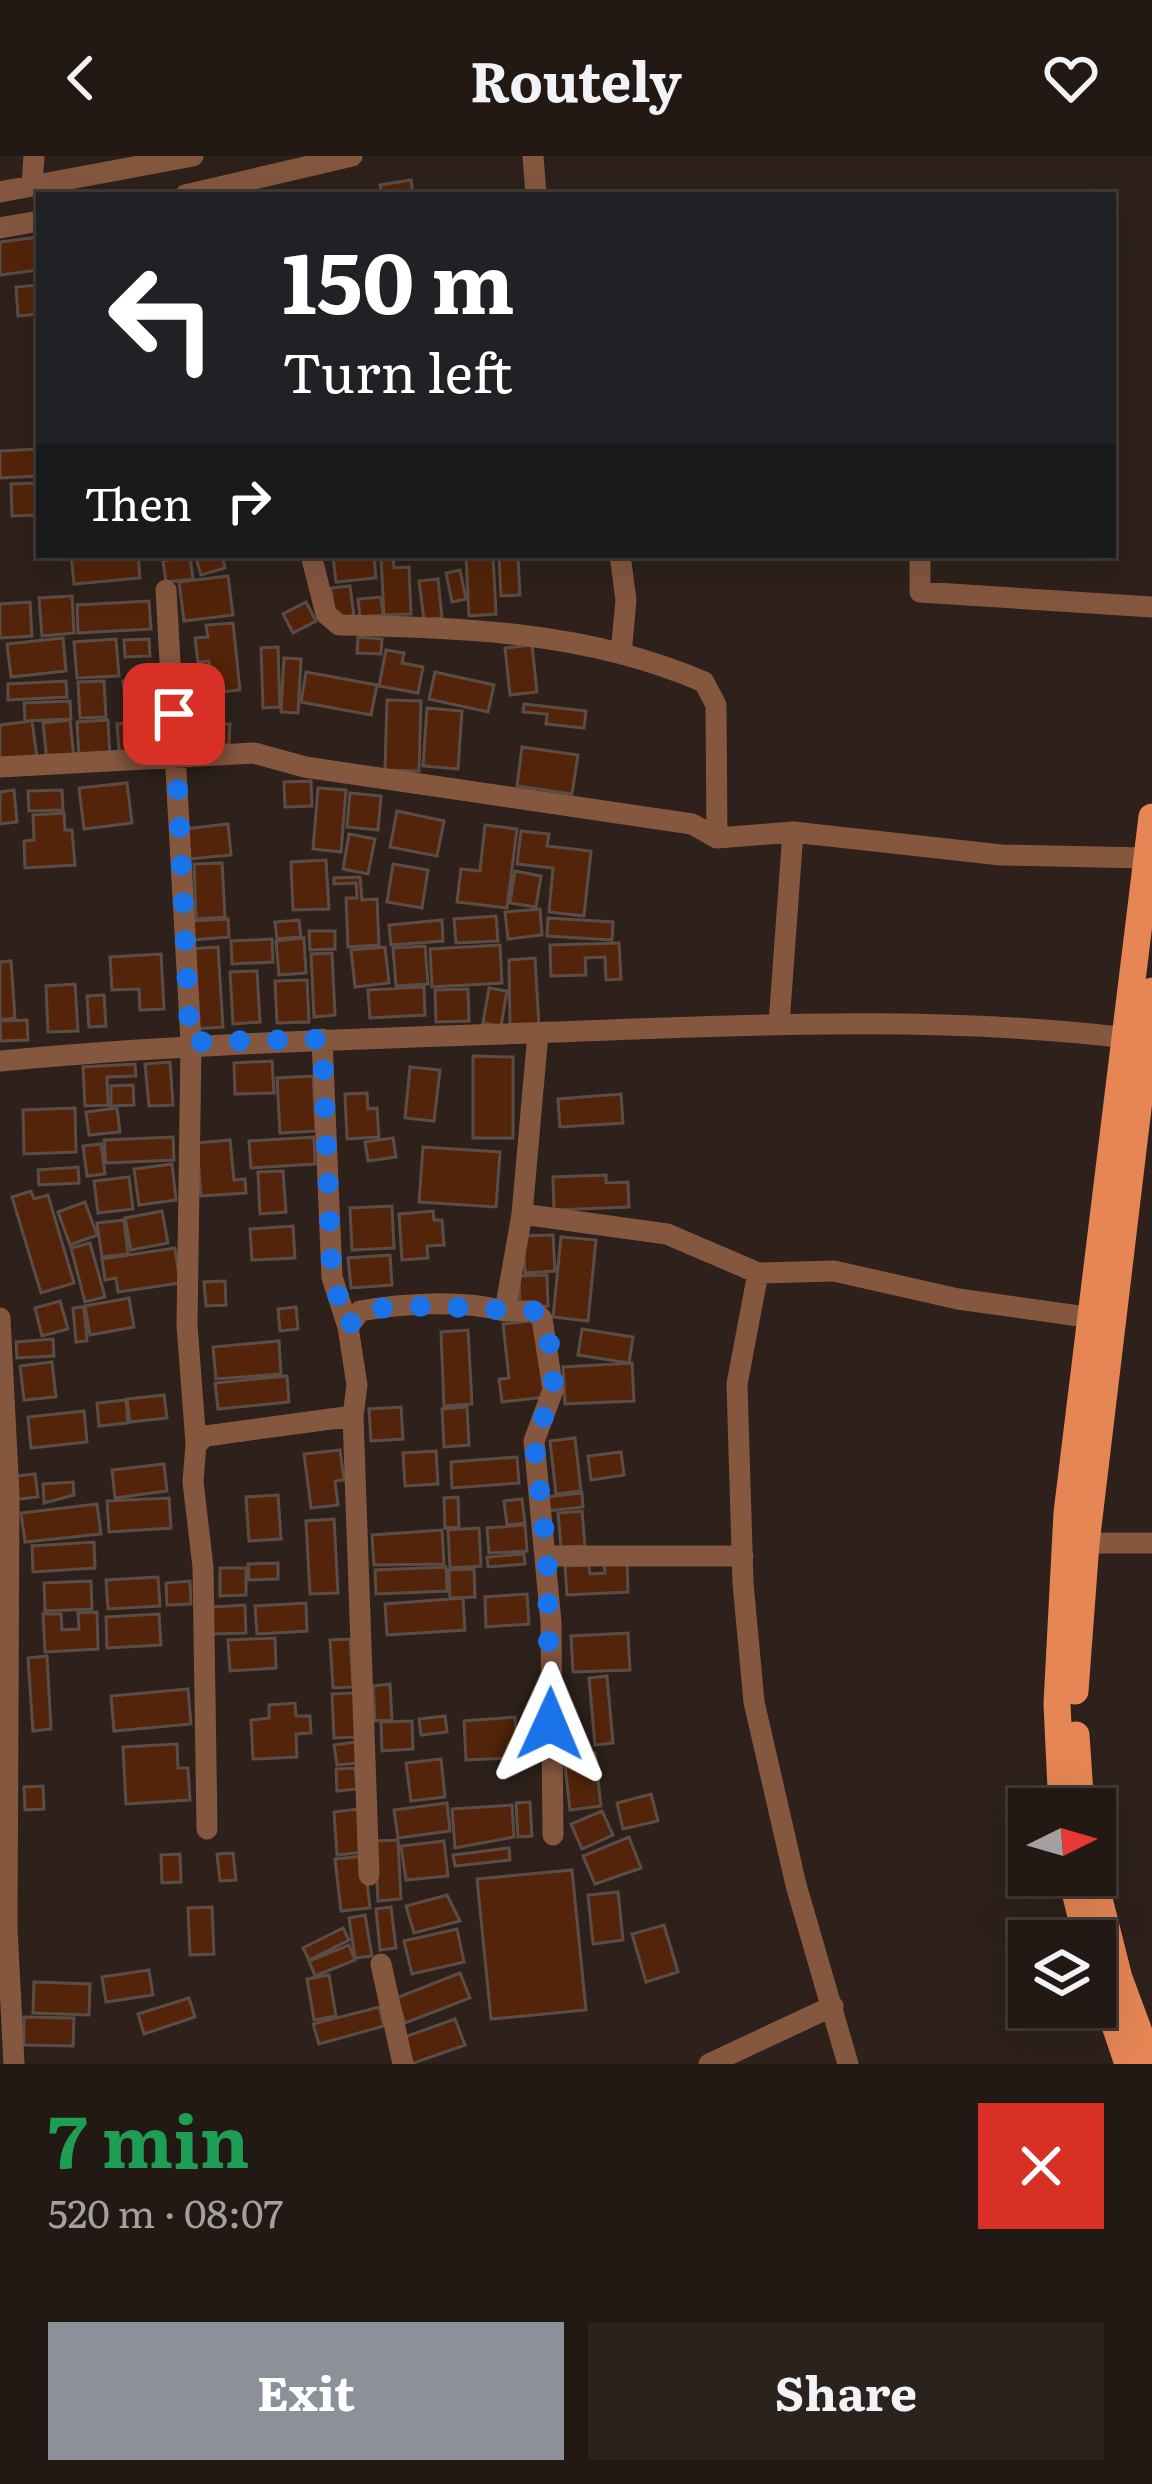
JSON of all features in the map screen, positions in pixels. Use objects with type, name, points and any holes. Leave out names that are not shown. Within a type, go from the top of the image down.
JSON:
[{"type":"main road","points":[[1081,1788],[1075,1688],[1086,1543],[1142,1027],[1152,817]]},
{"type":"main road","points":[[1062,1788],[1059,1608],[1093,1318],[1152,991]]},
{"type":"main road","points":[[1098,1896],[1119,1978],[1151,2064]]},
{"type":"main road","points":[[1116,2028],[1128,2064]]},
{"type":"street","points":[[32,185],[34,156]]},
{"type":"street","points":[[0,192],[193,156]]},
{"type":"street","points":[[228,191],[352,156]]},
{"type":"street","points":[[532,156],[536,192]]},
{"type":"street","points":[[0,228],[36,222]]},
{"type":"street","points":[[312,558],[326,614],[339,626],[478,627],[622,654],[692,677],[712,691],[717,838]]},
{"type":"street","points":[[620,558],[626,601],[622,654]]},
{"type":"street","points":[[920,558],[920,592],[1152,607]]},
{"type":"street","points":[[166,590],[175,670],[174,757],[190,1042],[187,1325],[196,1444],[193,1482],[202,1546],[208,1829]]},
{"type":"street","points":[[0,767],[254,753],[305,767],[692,824],[717,838],[793,832],[1000,855],[1147,858]]},
{"type":"street","points":[[779,1024],[793,832]]},
{"type":"street","points":[[0,1061],[190,1042],[779,1024],[938,1021],[1142,1027]]},
{"type":"street","points":[[505,1311],[522,1214],[538,1033]]},
{"type":"street","points":[[322,1039],[332,1277],[348,1327],[357,1385],[353,1416],[369,1875]]},
{"type":"street","points":[[522,1214],[667,1234],[758,1273],[834,1271],[958,1299],[1093,1318]]},
{"type":"street","points":[[758,1273],[737,1384],[743,1556],[763,1744],[848,2064]]},
{"type":"street","points":[[348,1327],[360,1311],[378,1308],[483,1305],[534,1311],[548,1330],[554,1390],[534,1441],[547,1556],[554,1835]]},
{"type":"street","points":[[0,1318],[7,1928],[14,2064]]},
{"type":"street","points":[[196,1444],[206,1436],[353,1416]]},
{"type":"street","points":[[1086,1543],[1152,1543]]},
{"type":"street","points":[[547,1556],[743,1556]]},
{"type":"street","points":[[381,1964],[403,2064]]},
{"type":"street","points":[[709,2064],[833,2006]]},
{"type":"building","points":[[411,180],[413,192],[381,192],[380,185]]},
{"type":"building","points":[[36,237],[36,270],[0,275],[0,242]]},
{"type":"building","points":[[36,285],[36,314],[18,316],[16,287]]},
{"type":"building","points":[[36,449],[36,476],[0,478],[0,451]]},
{"type":"building","points":[[36,483],[36,515],[12,516],[11,484]]},
{"type":"building","points":[[71,558],[138,558],[140,578],[74,584]]},
{"type":"building","points":[[190,558],[193,579],[166,582],[163,561]]},
{"type":"building","points":[[196,558],[223,558],[225,568],[201,575]]},
{"type":"building","points":[[333,558],[374,558],[376,578],[336,582]]},
{"type":"building","points":[[381,558],[393,558],[394,568],[409,567],[411,614],[384,615]]},
{"type":"building","points":[[466,558],[493,558],[496,614],[469,616]]},
{"type":"building","points":[[499,558],[518,558],[520,595],[501,596]]},
{"type":"building","points":[[460,570],[466,599],[452,602],[446,573]]},
{"type":"building","points":[[228,576],[233,615],[184,621],[179,582]]},
{"type":"building","points":[[438,579],[442,618],[424,620],[419,581]]},
{"type":"building","points":[[350,586],[354,616],[335,618],[331,588]]},
{"type":"building","points":[[72,596],[74,633],[42,636],[39,598]]},
{"type":"building","points":[[381,597],[383,615],[360,617],[358,599]]},
{"type":"building","points":[[149,601],[151,629],[78,633],[77,605]]},
{"type":"building","points":[[30,602],[32,636],[0,638],[0,604]]},
{"type":"building","points":[[306,602],[316,621],[293,633],[283,614]]},
{"type":"building","points":[[233,623],[240,690],[212,693],[209,661],[198,662],[195,638],[208,637],[206,625]]},
{"type":"building","points":[[358,637],[382,639],[381,654],[357,653]]},
{"type":"building","points":[[63,638],[66,671],[11,677],[7,644]]},
{"type":"building","points":[[116,639],[119,676],[77,678],[74,642]]},
{"type":"building","points":[[149,639],[150,656],[125,657],[124,640]]},
{"type":"building","points":[[532,645],[537,692],[510,695],[505,648]]},
{"type":"building","points":[[278,647],[280,707],[263,708],[261,648]]},
{"type":"building","points":[[386,650],[404,653],[402,663],[423,667],[418,693],[379,686]]},
{"type":"building","points":[[284,658],[301,659],[298,713],[281,712]]},
{"type":"building","points":[[306,672],[377,685],[371,715],[301,702]]},
{"type":"building","points":[[435,672],[494,685],[488,712],[429,699]]},
{"type":"building","points":[[155,677],[156,693],[125,697],[123,681]]},
{"type":"building","points":[[66,681],[67,697],[8,700],[8,684]]},
{"type":"building","points":[[104,681],[106,717],[80,718],[78,682]]},
{"type":"building","points":[[387,700],[421,701],[419,771],[385,770]]},
{"type":"building","points":[[70,701],[71,719],[25,721],[24,703]]},
{"type":"building","points":[[524,704],[586,711],[584,728],[546,724],[547,714],[523,712]]},
{"type":"building","points":[[427,708],[462,711],[458,769],[423,766]]},
{"type":"building","points":[[70,720],[74,758],[47,761],[43,723]]},
{"type":"building","points":[[108,720],[110,756],[79,758],[77,722]]},
{"type":"building","points":[[32,721],[37,758],[0,762],[0,725]]},
{"type":"building","points":[[157,721],[159,757],[119,751],[117,724]]},
{"type":"building","points":[[190,723],[230,724],[229,745],[189,743]]},
{"type":"building","points":[[522,747],[578,755],[572,794],[517,786]]},
{"type":"building","points":[[311,781],[312,806],[285,807],[284,782]]},
{"type":"building","points":[[127,783],[132,823],[84,829],[79,788]]},
{"type":"building","points":[[318,788],[346,790],[341,852],[313,849]]},
{"type":"building","points":[[14,790],[17,822],[0,824],[0,792]]},
{"type":"building","points":[[62,790],[63,810],[29,811],[28,791]]},
{"type":"building","points":[[350,793],[381,796],[378,830],[347,827]]},
{"type":"building","points":[[397,811],[444,821],[437,856],[390,847]]},
{"type":"building","points":[[64,813],[65,830],[72,830],[75,865],[25,868],[24,841],[34,840],[33,815]]},
{"type":"building","points":[[228,824],[231,855],[188,859],[184,829]]},
{"type":"building","points":[[485,825],[517,829],[507,908],[457,902],[461,869],[480,871]]},
{"type":"building","points":[[521,831],[549,834],[547,846],[591,851],[584,916],[549,912],[553,868],[517,864]]},
{"type":"building","points":[[349,834],[375,839],[368,874],[343,869]]},
{"type":"building","points":[[326,860],[329,909],[293,910],[291,862]]},
{"type":"building","points":[[222,863],[225,917],[196,919],[194,864]]},
{"type":"building","points":[[393,864],[428,870],[422,908],[387,902]]},
{"type":"building","points":[[515,871],[541,876],[536,907],[510,903]]},
{"type":"building","points":[[360,877],[362,900],[377,899],[379,945],[348,947],[346,898],[357,898],[356,883],[334,884],[334,878]]},
{"type":"building","points":[[540,909],[542,935],[508,939],[505,912]]},
{"type":"building","points":[[496,916],[498,941],[456,943],[454,919]]},
{"type":"building","points":[[548,918],[613,922],[612,940],[547,936]]},
{"type":"building","points":[[228,919],[229,937],[192,940],[191,921]]},
{"type":"building","points":[[299,920],[301,937],[277,939],[275,922]]},
{"type":"building","points":[[442,920],[443,941],[391,945],[389,925]]},
{"type":"building","points":[[309,931],[335,931],[335,949],[310,950]]},
{"type":"building","points":[[304,938],[306,973],[279,975],[276,941]]},
{"type":"building","points":[[272,939],[273,962],[232,964],[231,941]]},
{"type":"building","points":[[619,943],[621,979],[606,980],[605,957],[585,958],[586,975],[551,976],[550,945]]},
{"type":"building","points":[[500,945],[502,983],[432,987],[430,949]]},
{"type":"building","points":[[425,946],[428,984],[396,986],[393,948]]},
{"type":"building","points":[[218,947],[223,1027],[193,1029],[188,949]]},
{"type":"building","points":[[385,947],[389,983],[355,987],[351,950]]},
{"type":"building","points":[[332,953],[335,1015],[314,1017],[311,954]]},
{"type":"building","points":[[161,954],[164,1009],[140,1010],[139,989],[112,990],[110,957]]},
{"type":"building","points":[[535,958],[539,1026],[510,1028],[509,960]]},
{"type":"building","points":[[11,961],[15,1018],[0,1020],[0,962]]},
{"type":"building","points":[[257,971],[260,1022],[233,1024],[230,972]]},
{"type":"building","points":[[307,980],[309,1022],[277,1023],[275,981]]},
{"type":"building","points":[[75,984],[78,1031],[48,1032],[46,986]]},
{"type":"building","points":[[424,987],[425,1015],[370,1018],[368,990]]},
{"type":"building","points":[[489,988],[507,991],[501,1026],[483,1023]]},
{"type":"building","points":[[468,989],[469,1021],[436,1022],[435,990]]},
{"type":"building","points":[[104,995],[106,1026],[89,1027],[87,996]]},
{"type":"building","points":[[27,1020],[28,1040],[1,1041],[0,1021]]},
{"type":"building","points":[[473,1056],[513,1057],[513,1138],[473,1138]]},
{"type":"building","points":[[272,1061],[274,1093],[235,1094],[234,1063]]},
{"type":"building","points":[[170,1062],[173,1105],[149,1106],[145,1064]]},
{"type":"building","points":[[135,1064],[136,1076],[107,1077],[108,1105],[85,1106],[83,1067]]},
{"type":"building","points":[[410,1067],[440,1070],[434,1121],[405,1118]]},
{"type":"building","points":[[313,1076],[316,1131],[280,1133],[277,1078]]},
{"type":"building","points":[[133,1085],[134,1105],[111,1106],[111,1086]]},
{"type":"building","points":[[367,1093],[368,1109],[377,1108],[379,1137],[347,1139],[345,1094]]},
{"type":"building","points":[[621,1094],[623,1123],[560,1127],[558,1099]]},
{"type":"building","points":[[75,1108],[76,1152],[24,1154],[23,1110]]},
{"type":"building","points":[[117,1108],[120,1132],[89,1135],[86,1112]]},
{"type":"building","points":[[173,1137],[174,1160],[106,1163],[104,1140]]},
{"type":"building","points":[[314,1137],[315,1164],[251,1168],[249,1141]]},
{"type":"building","points":[[393,1138],[396,1157],[368,1161],[365,1142]]},
{"type":"building","points":[[230,1140],[234,1180],[245,1179],[246,1193],[201,1196],[197,1143]]},
{"type":"building","points":[[101,1144],[105,1174],[87,1176],[83,1146]]},
{"type":"building","points":[[423,1147],[500,1152],[496,1207],[419,1202]]},
{"type":"building","points":[[172,1164],[176,1200],[139,1205],[134,1169]]},
{"type":"building","points":[[78,1167],[79,1183],[39,1185],[38,1170]]},
{"type":"building","points":[[283,1171],[286,1212],[260,1214],[258,1172]]},
{"type":"building","points":[[606,1175],[606,1183],[628,1182],[629,1207],[554,1210],[553,1177]]},
{"type":"building","points":[[129,1177],[133,1209],[98,1213],[94,1181]]},
{"type":"building","points":[[31,1191],[34,1199],[48,1195],[74,1283],[41,1293],[12,1197]]},
{"type":"building","points":[[85,1202],[97,1235],[70,1245],[58,1212]]},
{"type":"building","points":[[392,1206],[394,1248],[352,1250],[350,1208]]},
{"type":"building","points":[[162,1211],[168,1243],[131,1250],[125,1218]]},
{"type":"building","points":[[433,1211],[434,1220],[442,1220],[444,1245],[427,1246],[428,1258],[402,1260],[399,1214]]},
{"type":"building","points":[[124,1220],[128,1254],[102,1257],[97,1223]]},
{"type":"building","points":[[293,1226],[295,1258],[252,1260],[250,1229]]},
{"type":"building","points":[[553,1235],[555,1271],[525,1273],[523,1236]]},
{"type":"building","points":[[561,1237],[596,1240],[588,1321],[553,1317]]},
{"type":"building","points":[[90,1243],[105,1297],[85,1302],[71,1248]]},
{"type":"building","points":[[175,1248],[180,1283],[118,1292],[116,1278],[105,1280],[102,1259]]},
{"type":"building","points":[[390,1255],[392,1285],[351,1288],[348,1258]]},
{"type":"building","points":[[547,1275],[548,1306],[520,1307],[519,1276]]},
{"type":"building","points":[[225,1281],[226,1305],[206,1306],[204,1282]]},
{"type":"building","points":[[129,1298],[134,1327],[90,1335],[85,1306]]},
{"type":"building","points":[[60,1301],[68,1329],[42,1336],[35,1308]]},
{"type":"building","points":[[84,1307],[87,1341],[76,1342],[73,1308]]},
{"type":"building","points":[[296,1307],[298,1329],[280,1331],[278,1309]]},
{"type":"building","points":[[538,1320],[547,1397],[502,1402],[499,1379],[509,1378],[503,1324]]},
{"type":"building","points":[[582,1329],[633,1337],[629,1363],[578,1355]]},
{"type":"building","points":[[468,1330],[472,1404],[444,1406],[441,1332]]},
{"type":"building","points":[[53,1339],[54,1356],[17,1358],[16,1342]]},
{"type":"building","points":[[279,1341],[281,1374],[216,1379],[213,1347]]},
{"type":"building","points":[[52,1362],[56,1397],[24,1400],[20,1366]]},
{"type":"building","points":[[632,1363],[634,1401],[565,1404],[563,1367]]},
{"type":"building","points":[[287,1376],[289,1402],[218,1409],[215,1383]]},
{"type":"building","points":[[164,1395],[167,1418],[130,1422],[127,1399]]},
{"type":"building","points":[[126,1400],[128,1423],[99,1426],[97,1403]]},
{"type":"building","points":[[401,1407],[403,1439],[371,1441],[369,1409]]},
{"type":"building","points":[[467,1407],[469,1445],[444,1447],[442,1409]]},
{"type":"building","points":[[84,1411],[87,1442],[31,1448],[28,1417]]},
{"type":"building","points":[[575,1438],[581,1491],[556,1494],[550,1441]]},
{"type":"building","points":[[340,1450],[344,1480],[335,1481],[338,1505],[311,1508],[304,1454]]},
{"type":"building","points":[[436,1451],[438,1484],[405,1486],[403,1453]]},
{"type":"building","points":[[621,1452],[624,1475],[591,1480],[588,1456]]},
{"type":"building","points":[[517,1457],[519,1483],[452,1488],[451,1462]]},
{"type":"building","points":[[164,1464],[167,1491],[115,1498],[112,1470]]},
{"type":"building","points":[[35,1474],[38,1497],[18,1499],[16,1476]]},
{"type":"building","points":[[73,1482],[74,1495],[44,1503],[43,1484]]},
{"type":"building","points":[[582,1493],[583,1507],[547,1511],[545,1497]]},
{"type":"building","points":[[278,1495],[281,1539],[249,1541],[246,1497]]},
{"type":"building","points":[[458,1497],[459,1527],[445,1528],[444,1498]]},
{"type":"building","points":[[169,1498],[171,1528],[109,1532],[107,1501]]},
{"type":"building","points":[[522,1499],[525,1523],[507,1525],[504,1501]]},
{"type":"building","points":[[97,1504],[101,1534],[25,1542],[21,1513]]},
{"type":"building","points":[[582,1511],[585,1546],[561,1547],[558,1513]]},
{"type":"building","points":[[334,1519],[338,1593],[310,1594],[306,1521]]},
{"type":"building","points":[[525,1525],[527,1551],[489,1553],[487,1528]]},
{"type":"building","points":[[479,1528],[481,1566],[450,1568],[448,1530]]},
{"type":"building","points":[[442,1530],[444,1564],[374,1565],[372,1535]]},
{"type":"building","points":[[94,1542],[95,1568],[33,1572],[32,1546]]},
{"type":"building","points":[[524,1554],[525,1564],[488,1567],[487,1557]]},
{"type":"building","points":[[627,1562],[628,1592],[567,1595],[565,1566],[589,1565],[590,1574],[605,1573],[604,1563]]},
{"type":"building","points":[[278,1563],[278,1579],[249,1580],[248,1564]]},
{"type":"building","points":[[446,1567],[447,1591],[376,1594],[375,1570]]},
{"type":"building","points":[[220,1568],[246,1568],[246,1595],[220,1596]]},
{"type":"building","points":[[474,1569],[475,1597],[450,1598],[449,1570]]},
{"type":"building","points":[[158,1577],[160,1606],[108,1609],[106,1580]]},
{"type":"building","points":[[91,1581],[92,1609],[45,1611],[44,1583]]},
{"type":"building","points":[[190,1581],[191,1604],[167,1605],[166,1583]]},
{"type":"building","points":[[527,1594],[529,1624],[486,1627],[485,1597]]},
{"type":"building","points":[[463,1598],[465,1630],[387,1635],[385,1604]]},
{"type":"building","points":[[306,1603],[307,1631],[257,1634],[255,1606]]},
{"type":"building","points":[[245,1605],[246,1633],[213,1634],[212,1607]]},
{"type":"building","points":[[97,1612],[98,1649],[45,1652],[43,1614],[61,1614],[62,1630],[79,1629],[78,1613]]},
{"type":"building","points":[[159,1614],[161,1645],[107,1648],[106,1617]]},
{"type":"building","points":[[628,1633],[630,1670],[573,1672],[571,1636]]},
{"type":"building","points":[[275,1638],[276,1668],[230,1671],[228,1640]]},
{"type":"building","points":[[350,1639],[353,1687],[333,1688],[330,1640]]},
{"type":"building","points":[[47,1656],[51,1729],[33,1731],[28,1658]]},
{"type":"building","points":[[607,1676],[613,1743],[595,1745],[589,1678]]},
{"type":"building","points":[[390,1684],[392,1720],[375,1721],[373,1686]]},
{"type":"building","points":[[188,1689],[191,1724],[114,1731],[111,1696]]},
{"type":"building","points":[[354,1693],[356,1737],[334,1738],[332,1694]]},
{"type":"building","points":[[295,1703],[296,1716],[310,1716],[311,1733],[296,1734],[297,1757],[253,1759],[251,1720],[269,1718],[269,1705]]},
{"type":"building","points":[[445,1716],[447,1732],[421,1735],[419,1719]]},
{"type":"building","points":[[515,1717],[517,1745],[509,1746],[510,1758],[466,1760],[464,1721]]},
{"type":"building","points":[[412,1721],[413,1749],[382,1751],[381,1722]]},
{"type":"building","points":[[356,1742],[358,1763],[337,1765],[334,1745]]},
{"type":"building","points":[[177,1744],[178,1768],[188,1768],[190,1800],[126,1804],[123,1747]]},
{"type":"building","points":[[595,1753],[601,1806],[570,1810],[564,1756]]},
{"type":"building","points":[[441,1759],[445,1797],[411,1801],[406,1763]]},
{"type":"building","points":[[355,1768],[357,1789],[337,1791],[336,1769]]},
{"type":"building","points":[[43,1786],[44,1809],[25,1810],[24,1787]]},
{"type":"building","points":[[651,1794],[658,1821],[623,1829],[617,1803]]},
{"type":"building","points":[[530,1802],[532,1836],[518,1837],[516,1803]]},
{"type":"building","points":[[447,1803],[450,1831],[398,1838],[394,1810]]},
{"type":"building","points":[[512,1805],[514,1837],[455,1848],[452,1809]]},
{"type":"building","points":[[359,1809],[364,1852],[337,1855],[334,1812]]},
{"type":"building","points":[[602,1811],[613,1835],[582,1849],[571,1824]]},
{"type":"building","points":[[629,1837],[641,1868],[595,1884],[583,1856]]},
{"type":"building","points":[[398,1840],[401,1899],[378,1901],[375,1841]]},
{"type":"building","points":[[444,1841],[448,1876],[406,1880],[401,1846]]},
{"type":"building","points":[[509,1848],[510,1860],[455,1866],[453,1855]]},
{"type":"building","points":[[233,1853],[236,1880],[220,1881],[217,1854]]},
{"type":"building","points":[[180,1854],[181,1882],[162,1883],[161,1855]]},
{"type":"building","points":[[364,1856],[370,1908],[341,1911],[335,1859]]},
{"type":"building","points":[[572,1870],[586,2010],[491,2019],[477,1879]]},
{"type":"building","points":[[618,1892],[623,1940],[593,1944],[588,1895]]},
{"type":"building","points":[[447,1895],[460,1921],[414,1933],[406,1906]]},
{"type":"building","points":[[212,1907],[214,1954],[190,1955],[188,1908]]},
{"type":"building","points":[[391,1907],[396,1948],[380,1950],[376,1909]]},
{"type":"building","points":[[365,1915],[372,1956],[355,1958],[349,1918]]},
{"type":"building","points":[[664,1925],[678,1972],[646,1982],[632,1934]]},
{"type":"building","points":[[343,1928],[349,1940],[309,1960],[303,1948]]},
{"type":"building","points":[[457,1929],[464,1962],[412,1974],[404,1941]]},
{"type":"building","points":[[349,1945],[355,1960],[315,1976],[309,1961]]},
{"type":"building","points":[[149,1970],[153,1995],[106,2002],[102,1977]]},
{"type":"building","points":[[460,1973],[470,1998],[405,2023],[396,1998]]},
{"type":"building","points":[[329,1975],[336,2016],[314,2020],[307,1979]]},
{"type":"building","points":[[34,1982],[90,1984],[89,2015],[33,2013]]},
{"type":"building","points":[[189,1998],[195,2017],[144,2034],[138,2014]]},
{"type":"building","points":[[379,2007],[384,2026],[319,2044],[313,2024]]},
{"type":"building","points":[[24,2017],[74,2018],[73,2046],[24,2045]]},
{"type":"building","points":[[455,2019],[465,2045],[411,2064],[402,2038]]},
{"type":"route","points":[[174,714],[190,1042],[322,1039],[332,1277],[348,1327],[360,1311],[378,1308],[483,1305],[534,1311],[548,1330],[554,1390],[534,1441],[547,1556],[550,1724]]}]
